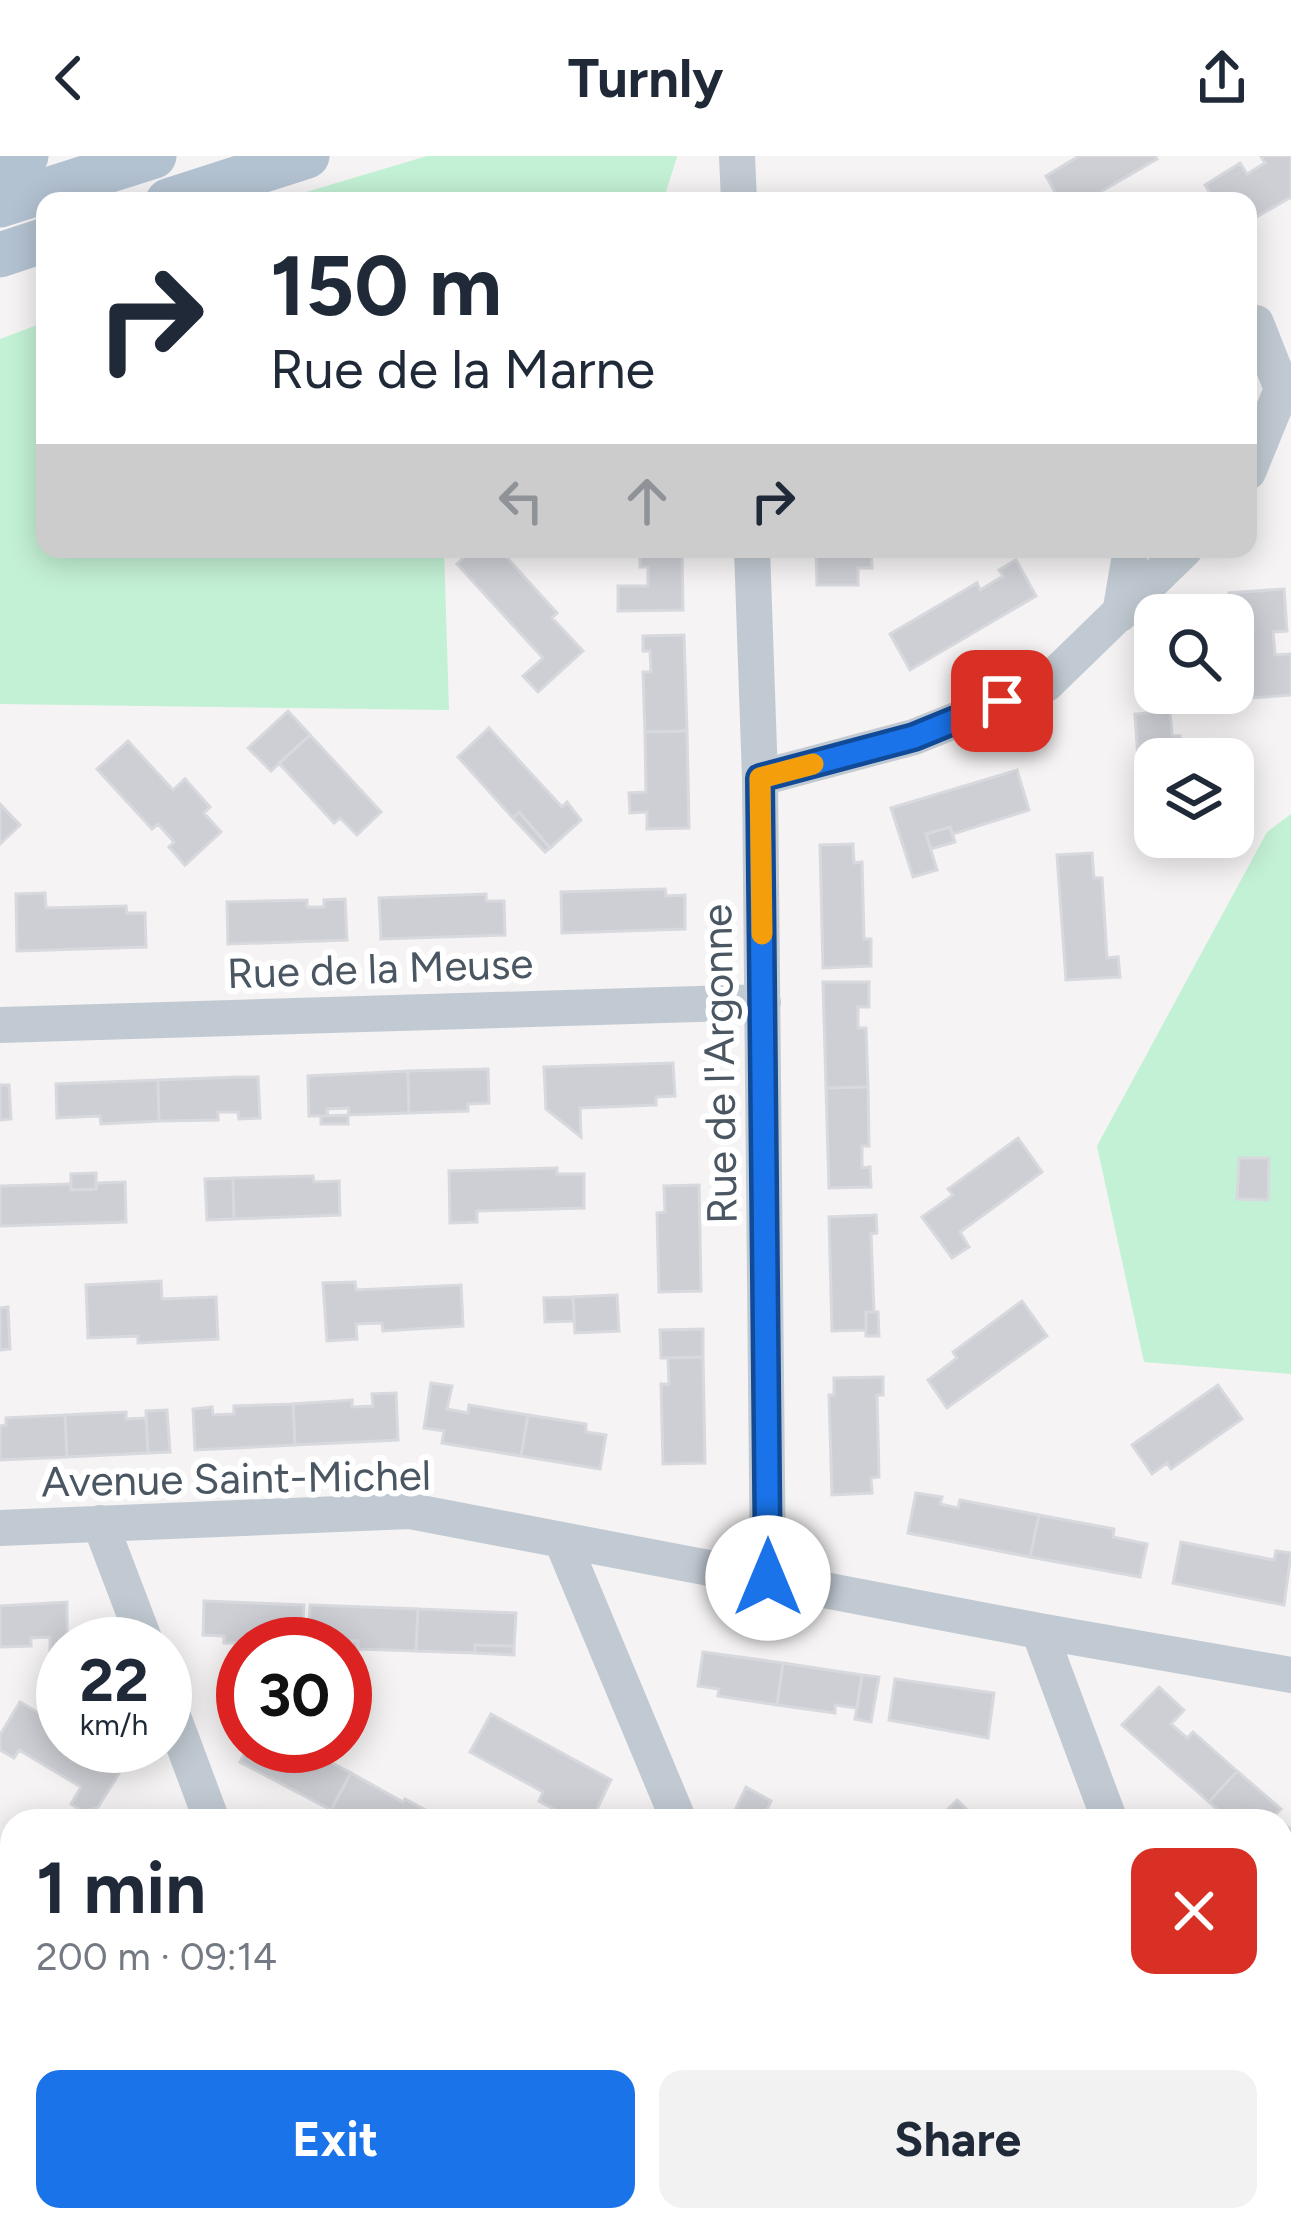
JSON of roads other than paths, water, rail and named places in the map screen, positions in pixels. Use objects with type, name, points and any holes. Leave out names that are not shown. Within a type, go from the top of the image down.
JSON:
[{"type":"main road","points":[[0,165],[26,156]]},
{"type":"main road","points":[[41,192],[154,156]]},
{"type":"main road","points":[[196,192],[308,156]]},
{"type":"main road","points":[[0,205],[36,194]]},
{"type":"main road","points":[[0,255],[36,244]]},
{"type":"street","points":[[737,156],[739,192]]},
{"type":"street","points":[[1257,326],[1282,389],[1257,450]]},
{"type":"street","name":"Rue de l'Argonne","points":[[752,558],[764,1002],[768,1578]]},
{"type":"street","points":[[1120,614],[1129,558]]},
{"type":"street","points":[[760,778],[914,737],[1046,684],[1176,558]]},
{"type":"street","name":"Rue de la Meuse","points":[[0,1025],[764,1002]]},
{"type":"street","name":"Avenue Saint-Michel","points":[[0,1528],[410,1511],[1291,1675]]},
{"type":"street","points":[[100,1522],[136,1617]]},
{"type":"street","points":[[562,1540],[674,1809]]},
{"type":"street","points":[[1040,1631],[1106,1809]]},
{"type":"street","points":[[192,1767],[208,1809]]}]
